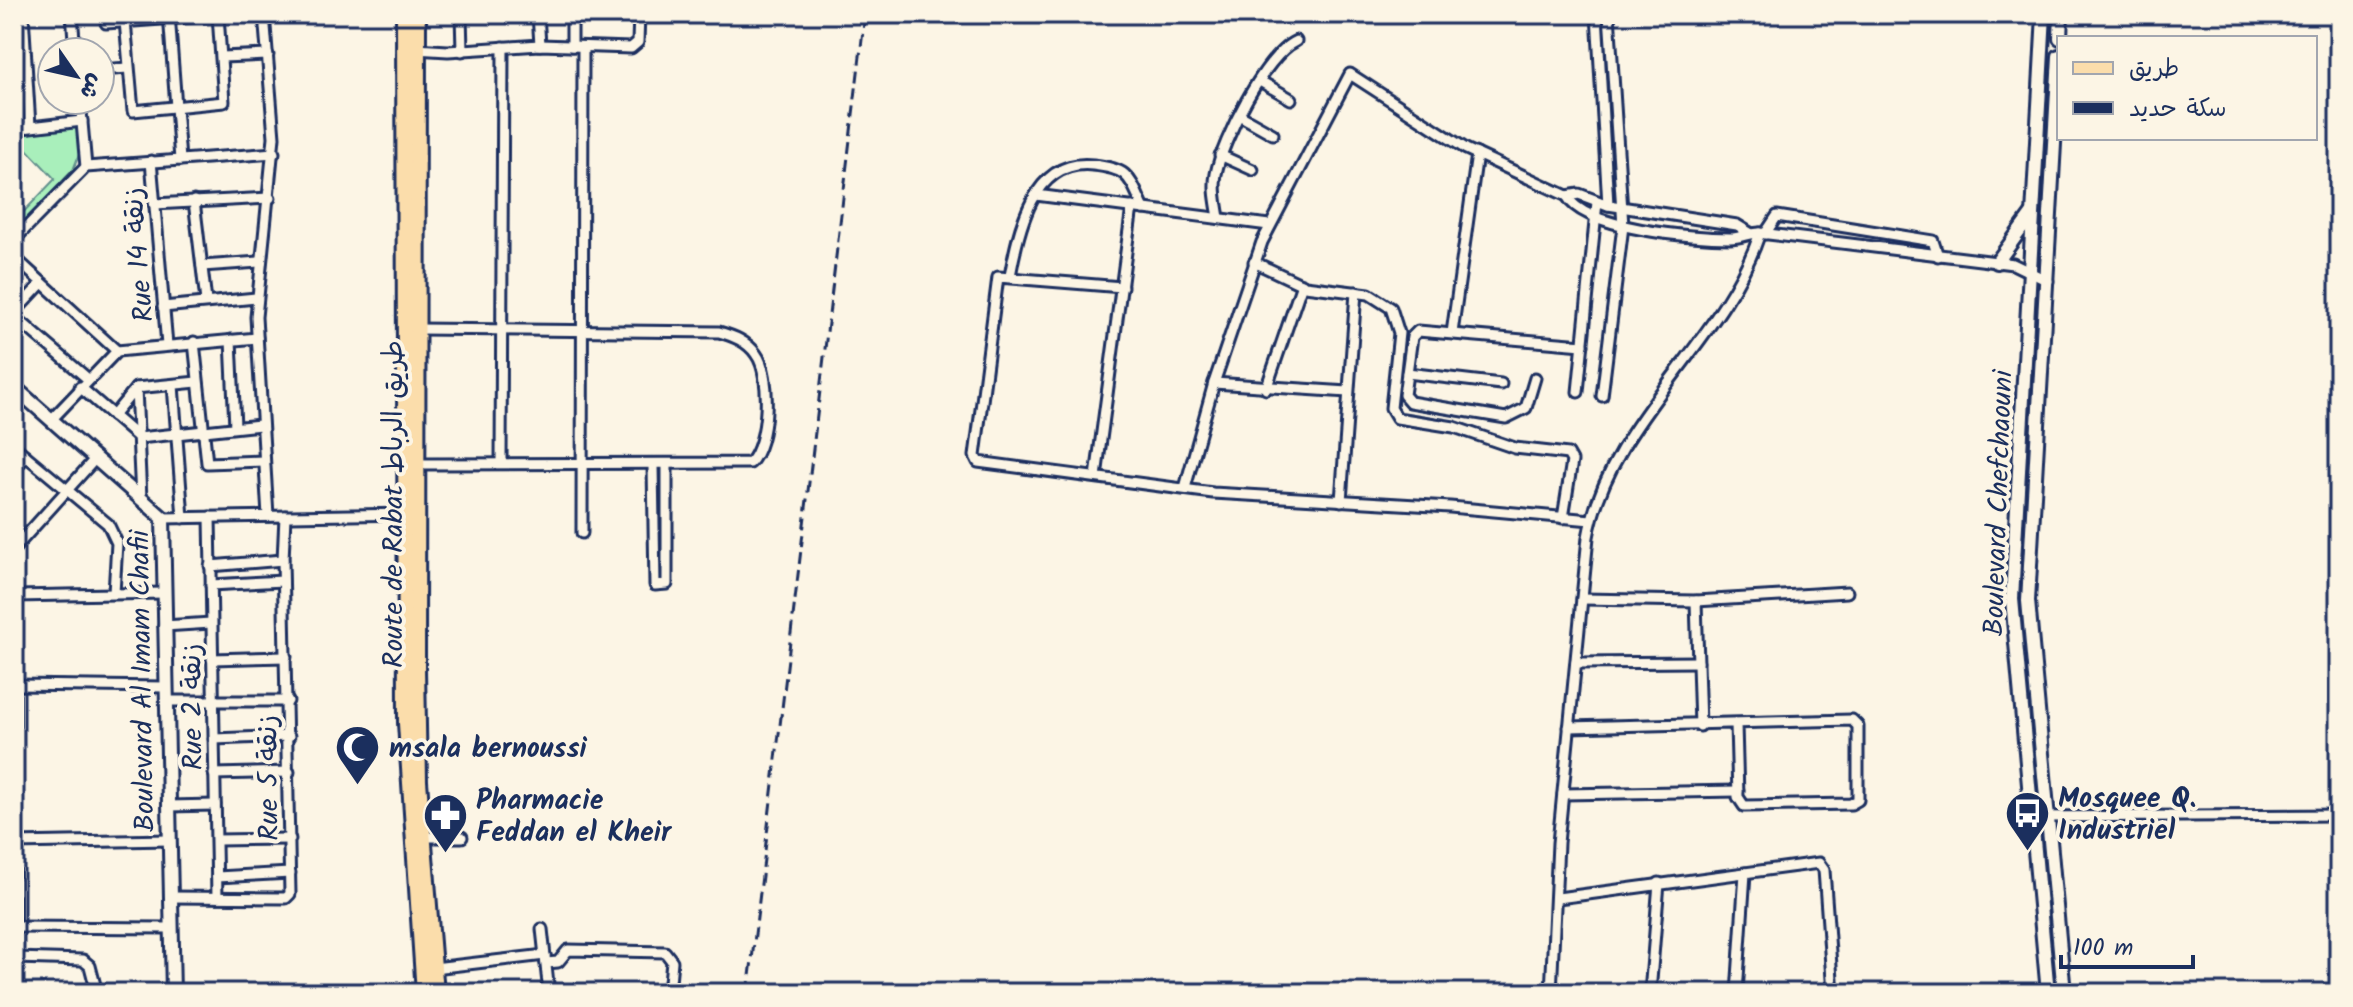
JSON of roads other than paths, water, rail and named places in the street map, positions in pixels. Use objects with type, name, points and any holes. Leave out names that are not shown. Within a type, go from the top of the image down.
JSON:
[{"type":"main road","name":"Route de Rabat طريق الرباط","points":[[404,14],[412,48],[418,329],[419,464],[411,514],[419,766],[436,993]]},
{"type":"main road","name":"Route de Rabat طريق الرباط","points":[[418,14],[412,48],[408,782],[424,993]]},
{"type":"street","points":[[23,14],[30,126]]},
{"type":"street","points":[[72,14],[74,36]]},
{"type":"street","points":[[264,14],[274,153],[256,298],[260,425],[268,516]]},
{"type":"street","points":[[461,14],[462,51]]},
{"type":"street","points":[[538,14],[540,45]]},
{"type":"street","points":[[572,14],[572,46]]},
{"type":"street","points":[[412,48],[462,51],[540,45],[635,47],[639,14]]},
{"type":"street","points":[[1578,392],[1597,219],[1603,204],[1602,74],[1597,14]]},
{"type":"street","points":[[1602,396],[1623,226],[1609,14]]},
{"type":"street","name":"Boulevard Chefchaouni","points":[[2044,14],[2012,599],[2048,993]]},
{"type":"street","points":[[2060,36],[2061,14]]},
{"type":"street","points":[[106,23],[169,16],[218,15],[224,102],[133,111],[125,21]]},
{"type":"street","points":[[169,16],[180,160]]},
{"type":"street","points":[[1219,218],[1215,185],[1220,155],[1277,54],[1296,41]]},
{"type":"street","points":[[501,463],[503,47]]},
{"type":"street","points":[[582,533],[583,47]]},
{"type":"street","points":[[222,57],[268,55]]},
{"type":"street","points":[[116,69],[128,68]]},
{"type":"street","points":[[1602,74],[1615,73]]},
{"type":"street","points":[[1185,488],[1214,383],[1254,262],[1269,225],[1350,74],[1477,154],[1567,196],[1579,194],[1603,204],[1737,225],[1759,233],[1997,262],[2031,270],[2048,281]]},
{"type":"street","points":[[1260,81],[1291,99]]},
{"type":"street","name":"Boulevard Chefchaouni","points":[[2057,95],[2028,601],[2064,993]]},
{"type":"street","points":[[2039,113],[2056,114]]},
{"type":"street","points":[[82,116],[86,167]]},
{"type":"street","points":[[1241,116],[1273,134]]},
{"type":"street","points":[[14,129],[82,121]]},
{"type":"street","points":[[14,240],[86,167],[274,153]]},
{"type":"street","points":[[1452,333],[1477,154]]},
{"type":"street","points":[[1220,155],[1253,170]]},
{"type":"street","name":"Rue 14 زنقة","points":[[151,161],[167,345]]},
{"type":"street","points":[[1010,276],[1021,221],[1036,195],[1059,172],[1075,164],[1117,167],[1128,175],[1144,209]]},
{"type":"street","points":[[1036,195],[1269,225]]},
{"type":"street","points":[[1567,196],[1573,208],[1623,226],[1734,239],[1759,233]]},
{"type":"street","points":[[154,204],[270,198]]},
{"type":"street","points":[[194,201],[206,301]]},
{"type":"street","points":[[1096,477],[1132,207]]},
{"type":"street","points":[[1997,262],[2033,211]]},
{"type":"street","points":[[1551,993],[1563,794],[1582,599],[1591,520],[1610,473],[1737,285],[1759,233],[1777,216],[1933,241],[1938,256]]},
{"type":"street","points":[[14,257],[117,351]]},
{"type":"street","points":[[202,266],[259,262]]},
{"type":"street","points":[[1254,262],[1302,284],[1356,292],[1381,300],[1397,320],[1399,333],[1391,408],[1394,416],[1454,427],[1515,448],[1568,454],[1572,461],[1563,518]]},
{"type":"street","points":[[1122,287],[1000,276],[996,282],[975,458],[980,463],[1185,488],[1591,520]]},
{"type":"street","points":[[42,283],[14,314],[113,416],[139,438],[260,425]]},
{"type":"street","points":[[1266,389],[1302,284]]},
{"type":"street","points":[[1341,501],[1356,292]]},
{"type":"street","points":[[163,307],[256,298]]},
{"type":"street","points":[[418,329],[719,332],[746,343],[756,353],[765,378],[764,433],[756,456],[750,463],[710,461],[653,466],[419,464]]},
{"type":"street","points":[[1535,378],[1526,408],[1506,418],[1410,402],[1404,395],[1416,332],[1583,345]]},
{"type":"street","points":[[51,420],[117,351],[257,338]]},
{"type":"street","points":[[231,340],[235,427]]},
{"type":"street","points":[[194,342],[207,463],[263,461]]},
{"type":"street","points":[[1407,373],[1501,384]]},
{"type":"street","points":[[113,416],[136,388],[197,382]]},
{"type":"street","points":[[1214,383],[1266,389],[1348,392]]},
{"type":"street","points":[[173,385],[183,518]]},
{"type":"street","name":"Boulevard Al Imam Chafii","points":[[14,387],[163,518],[173,993]]},
{"type":"street","points":[[136,388],[141,499]]},
{"type":"street","points":[[14,446],[114,533],[117,543],[114,593]]},
{"type":"street","points":[[14,469],[26,456]]},
{"type":"street","points":[[14,549],[95,459]]},
{"type":"street","points":[[653,466],[655,585],[667,584],[667,465]]},
{"type":"street","points":[[163,518],[411,514]]},
{"type":"street","name":"Rue 5 زنقة","points":[[217,897],[286,898],[290,894],[289,736],[283,581],[285,516]]},
{"type":"street","name":"Rue 2 زنقة","points":[[210,517],[217,897]]},
{"type":"street","points":[[654,533],[667,533]]},
{"type":"street","points":[[210,566],[283,560]]},
{"type":"street","points":[[14,581],[15,993]]},
{"type":"street","points":[[211,585],[283,581]]},
{"type":"street","points":[[1582,599],[1696,601],[1847,592]]},
{"type":"street","points":[[16,596],[163,593]]},
{"type":"street","points":[[1696,601],[1700,726]]},
{"type":"street","points":[[164,626],[211,623]]},
{"type":"street","points":[[212,659],[286,657]]},
{"type":"street","points":[[1576,663],[1698,662]]},
{"type":"street","points":[[16,685],[165,687]]},
{"type":"street","points":[[166,701],[288,701]]},
{"type":"street","points":[[1569,727],[1849,720],[1858,726],[1859,797],[1854,804],[1746,807],[1739,801],[1736,724]]},
{"type":"street","points":[[214,739],[289,736]]},
{"type":"street","points":[[214,774],[289,772]]},
{"type":"street","points":[[1563,794],[1738,791]]},
{"type":"street","points":[[168,806],[215,805]]},
{"type":"street","points":[[2033,817],[2339,815]]},
{"type":"street","points":[[424,837],[462,837]]},
{"type":"street","points":[[217,840],[290,839]]},
{"type":"street","points":[[14,843],[169,840]]},
{"type":"street","points":[[1558,898],[1819,863],[1824,870],[1833,993]]},
{"type":"street","points":[[217,877],[290,873]]},
{"type":"street","points":[[1737,993],[1745,873]]},
{"type":"street","points":[[1650,993],[1659,883]]},
{"type":"street","points":[[170,897],[217,897]]},
{"type":"street","points":[[14,927],[170,928]]},
{"type":"street","points":[[542,929],[549,993]]},
{"type":"street","points":[[434,968],[545,959],[558,962],[568,950],[665,952],[672,961],[669,993]]},
{"type":"street","points":[[15,958],[83,960],[90,966],[97,993]]},
{"type":"railway","points":[[748,993],[865,14]]},
{"type":"place","name":"msala bernoussi","points":[[358,786]]},
{"type":"place","name":"Mosquee Q. Industriel","points":[[2027,852]]},
{"type":"place","name":"Pharmacie Feddan el Kheir","points":[[445,854]]}]
